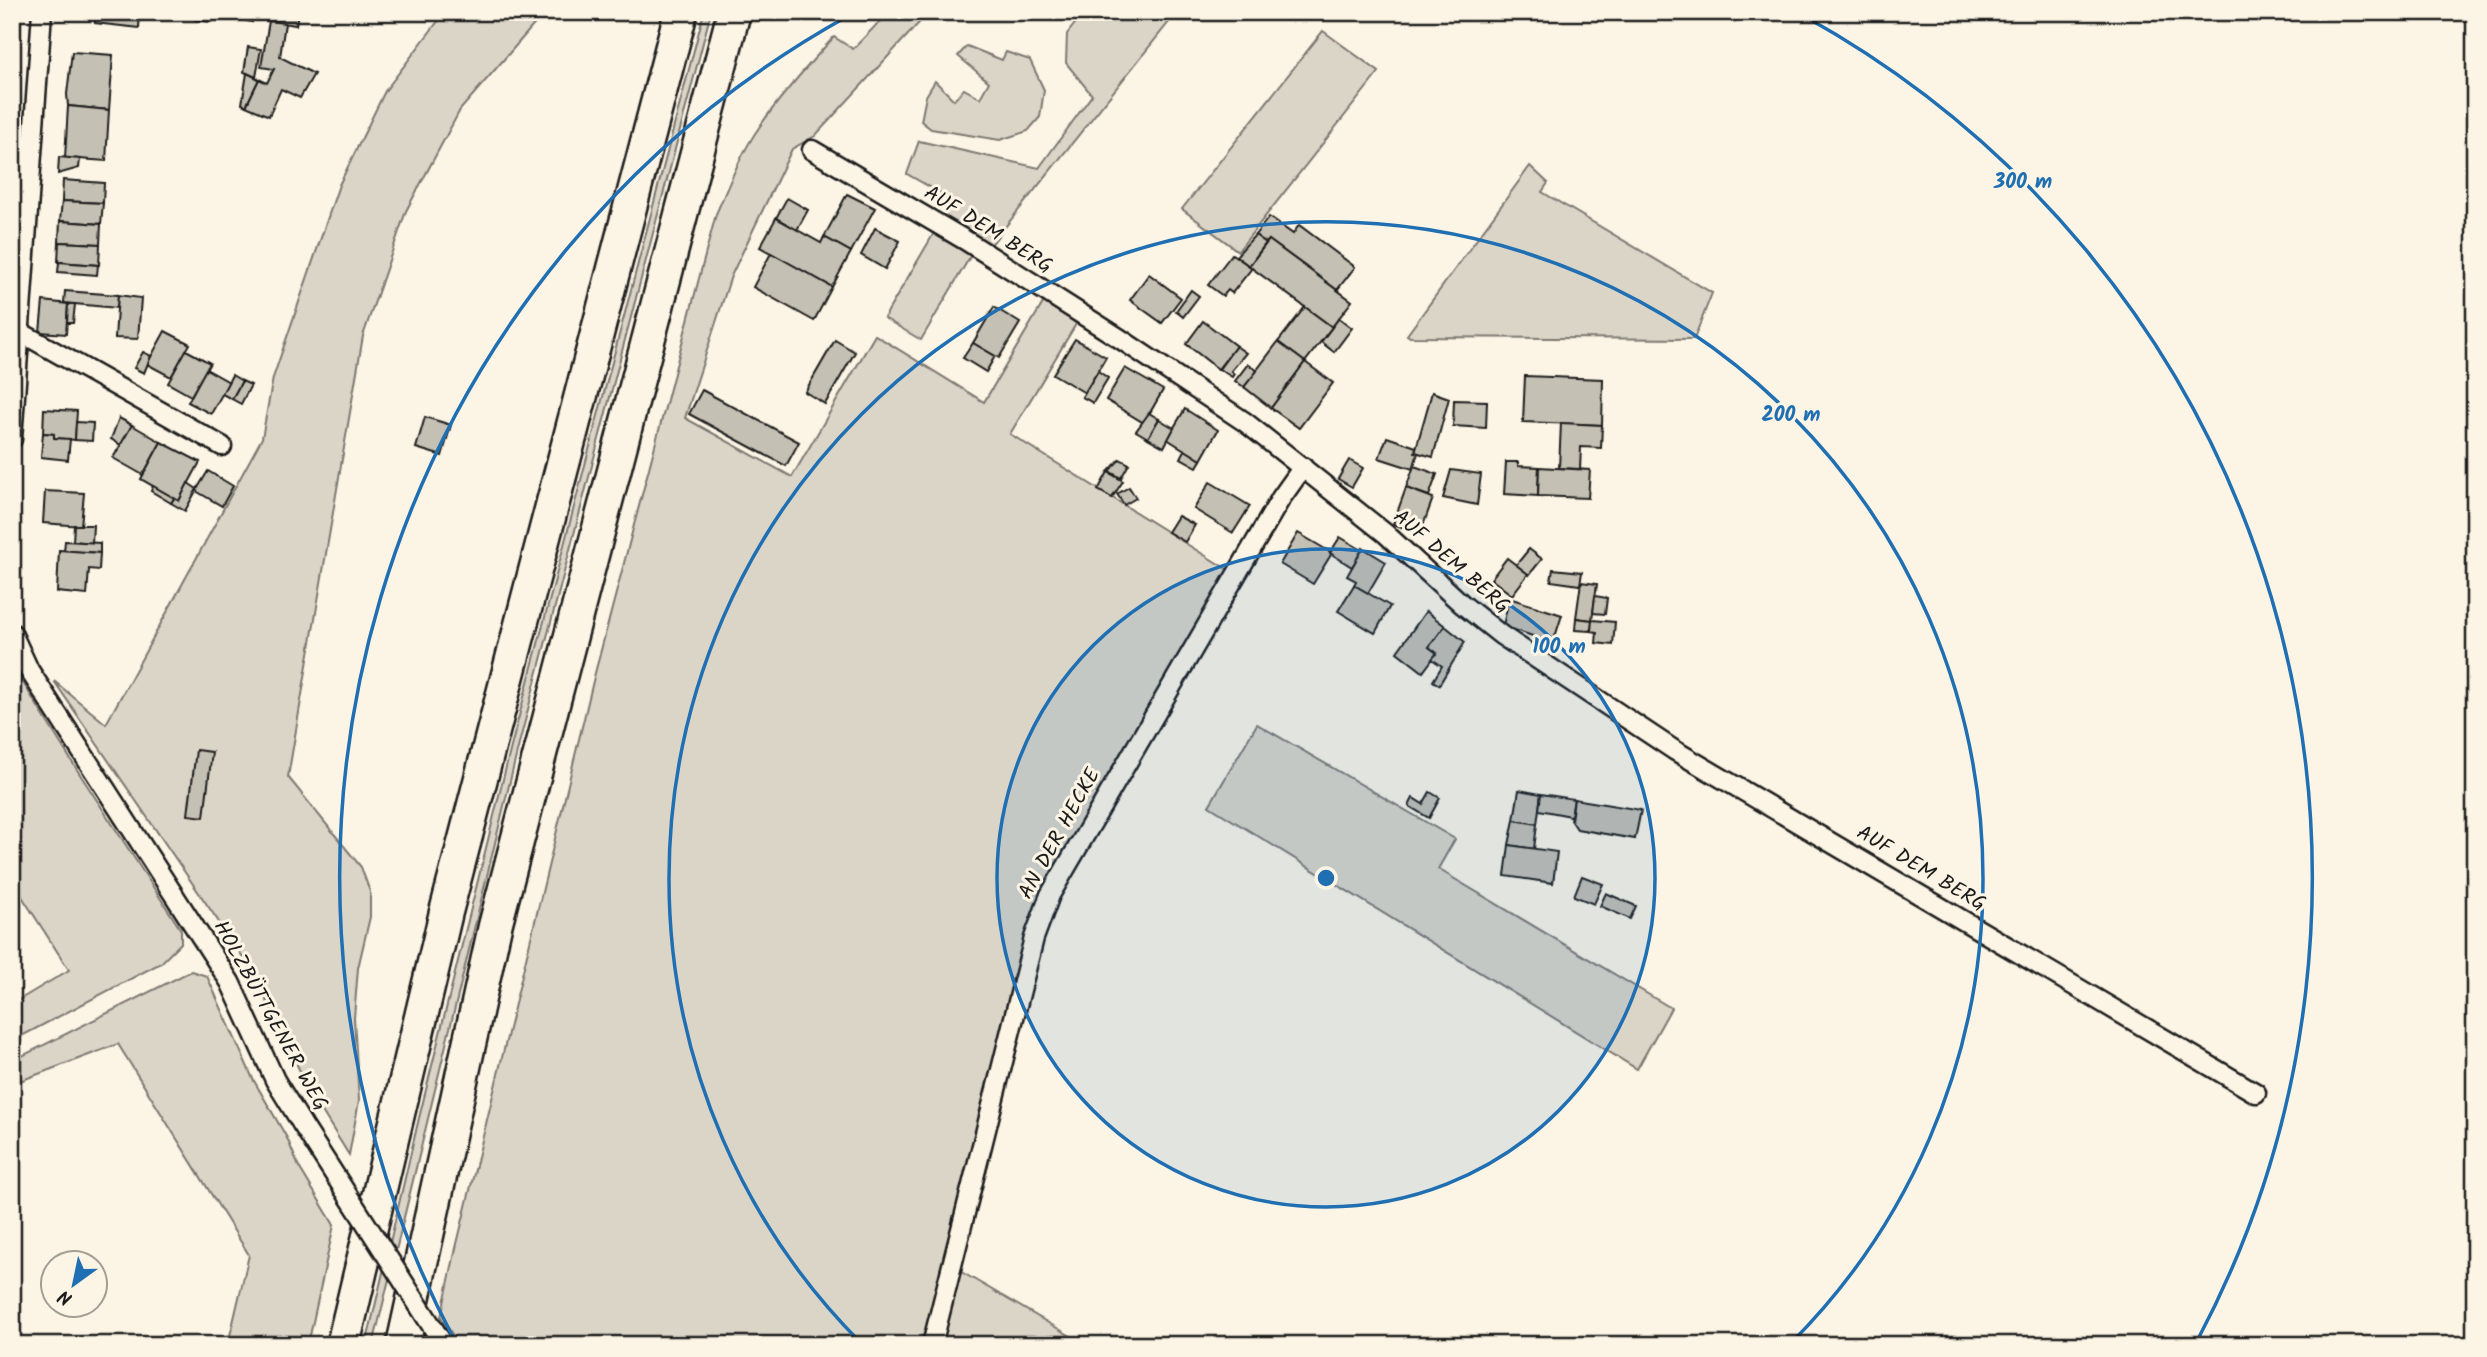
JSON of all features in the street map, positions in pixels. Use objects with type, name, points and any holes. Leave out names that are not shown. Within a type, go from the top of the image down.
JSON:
[{"type":"highway","points":[[343,1345],[446,912],[681,12]]},
{"type":"highway","points":[[403,1345],[495,926],[734,12]]},
{"type":"street","points":[[12,439],[42,12]]},
{"type":"street","name":"AUF DEM BERG","points":[[812,150],[965,240],[1245,422],[1385,534],[1462,604],[1548,668],[1674,750],[2256,1093]]},
{"type":"street","points":[[20,332],[222,446]]},
{"type":"street","name":"AN DER HECKE","points":[[932,1345],[1034,938],[1046,902],[1281,498],[1303,467]]},
{"type":"street","name":"HOLZBÜTTGENER WEG","points":[[13,635],[29,670],[230,982],[275,1080],[444,1345]]},
{"type":"shaded area","points":[[445,12],[545,12],[460,110],[406,211],[363,336],[288,777],[361,867],[370,892],[370,917],[358,968],[354,1018],[359,1101],[349,1155],[310,1092],[251,969],[54,681],[106,724],[262,438],[273,378],[339,185],[385,91]]},
{"type":"shaded area","points":[[704,12],[711,12],[520,740],[373,1345],[366,1345],[513,739]]},
{"type":"shaded area","points":[[889,12],[929,12],[815,136],[792,149],[731,276],[685,418],[792,477],[875,335],[984,402],[1046,298],[1079,319],[1010,434],[1230,571],[1039,895],[924,1345],[459,1345],[441,1317],[456,1248],[595,673],[716,214],[753,136],[796,80],[834,37],[853,49]]},
{"type":"shaded area","points":[[1084,12],[1177,12],[990,246],[942,219],[951,199],[907,174],[919,141],[1039,168],[1092,95],[1066,63],[1067,34]]},
{"type":"shaded area","points":[[1323,31],[1379,72],[1238,251],[1182,209]]},
{"type":"shaded area","points":[[967,46],[1002,60],[1006,52],[1030,60],[1044,90],[1040,117],[1028,131],[1000,140],[931,129],[921,121],[926,96],[935,81],[954,100],[964,89],[980,98],[989,82],[958,56]]},
{"type":"shaded area","points":[[1530,166],[1548,183],[1542,192],[1712,293],[1694,339],[1407,335]]},
{"type":"shaded area","points":[[934,233],[971,255],[921,340],[884,318]]},
{"type":"shaded area","points":[[12,665],[181,930],[181,943],[161,963],[12,1041],[12,1004],[69,970],[12,881]]},
{"type":"shaded area","points":[[1257,724],[1455,839],[1438,869],[1671,1008],[1637,1069],[1209,806]]},
{"type":"shaded area","points":[[191,971],[207,976],[253,1079],[287,1138],[299,1167],[334,1225],[308,1345],[221,1345],[229,1340],[249,1255],[118,1044],[12,1084],[12,1061]]},
{"type":"shaded area","points":[[958,1270],[1086,1345],[939,1345]]},
{"type":"building","points":[[96,12],[140,12],[139,28],[95,23]]},
{"type":"building","points":[[197,12],[212,12],[211,22],[195,20]]},
{"type":"building","points":[[212,12],[228,12],[226,21],[211,19]]},
{"type":"building","points":[[228,12],[243,12],[242,20],[227,18]]},
{"type":"building","points":[[243,12],[253,12],[252,22],[242,20]]},
{"type":"building","points":[[277,12],[298,12],[296,25],[275,22]]},
{"type":"building","points":[[269,21],[285,23],[280,57],[314,74],[300,98],[281,89],[269,116],[246,106],[259,79],[267,83],[274,69],[261,67]]},
{"type":"building","points":[[248,47],[261,49],[256,77],[244,72]]},
{"type":"building","points":[[72,52],[113,55],[109,110],[68,106]]},
{"type":"building","points":[[247,73],[259,79],[246,106],[242,104]]},
{"type":"building","points":[[68,106],[109,110],[106,161],[65,158]]},
{"type":"building","points":[[59,157],[80,159],[79,168],[58,174]]},
{"type":"building","points":[[63,180],[104,183],[103,203],[62,201]]},
{"type":"building","points":[[847,194],[875,208],[851,252],[824,237]]},
{"type":"building","points":[[787,198],[808,210],[797,230],[776,218]]},
{"type":"building","points":[[62,201],[103,203],[101,224],[60,221]]},
{"type":"building","points":[[1269,217],[1293,234],[1299,225],[1355,267],[1337,290],[1269,240],[1266,243],[1255,235]]},
{"type":"building","points":[[776,218],[821,243],[824,237],[851,252],[832,287],[760,247]]},
{"type":"building","points":[[60,221],[101,224],[100,244],[59,242]]},
{"type":"building","points":[[875,228],[900,241],[885,269],[861,255]]},
{"type":"building","points":[[1255,235],[1266,243],[1249,266],[1236,256]]},
{"type":"building","points":[[1269,240],[1352,301],[1332,327],[1249,266]]},
{"type":"building","points":[[59,242],[100,244],[99,265],[58,262]]},
{"type":"building","points":[[771,253],[832,287],[814,321],[753,287]]},
{"type":"building","points":[[1232,254],[1252,268],[1232,293],[1228,290],[1223,296],[1208,285]]},
{"type":"building","points":[[59,262],[98,265],[97,275],[58,272]]},
{"type":"building","points":[[1149,274],[1181,298],[1162,323],[1130,300]]},
{"type":"building","points":[[1191,290],[1199,296],[1183,317],[1176,311]]},
{"type":"building","points":[[65,291],[118,295],[117,308],[64,303]]},
{"type":"building","points":[[118,295],[141,298],[138,339],[115,338]]},
{"type":"building","points":[[43,301],[68,304],[66,334],[40,332]]},
{"type":"building","points":[[68,304],[75,304],[73,323],[67,323]]},
{"type":"building","points":[[994,307],[1020,323],[999,358],[973,343]]},
{"type":"building","points":[[1305,307],[1332,327],[1305,362],[1278,342]]},
{"type":"building","points":[[1339,318],[1352,328],[1334,352],[1321,342]]},
{"type":"building","points":[[1203,321],[1236,346],[1218,369],[1186,344]]},
{"type":"building","points":[[165,331],[190,344],[171,377],[147,364]]},
{"type":"building","points":[[1075,339],[1106,357],[1085,393],[1053,374]]},
{"type":"building","points":[[835,340],[855,352],[825,404],[805,392]]},
{"type":"building","points":[[1278,342],[1305,362],[1271,408],[1244,387]]},
{"type":"building","points":[[973,343],[995,356],[986,372],[963,358]]},
{"type":"building","points":[[1236,346],[1246,353],[1231,371],[1234,374],[1232,377],[1219,369]]},
{"type":"building","points":[[186,350],[210,363],[191,396],[168,383]]},
{"type":"building","points":[[143,352],[151,356],[144,373],[134,368]]},
{"type":"building","points":[[1305,362],[1333,383],[1299,428],[1271,408]]},
{"type":"building","points":[[1248,364],[1257,371],[1244,387],[1235,381]]},
{"type":"building","points":[[1125,368],[1163,390],[1144,423],[1106,400]]},
{"type":"building","points":[[206,369],[229,382],[211,414],[188,402]]},
{"type":"building","points":[[1098,371],[1108,378],[1093,403],[1082,397]]},
{"type":"building","points":[[232,375],[242,381],[232,399],[222,394]]},
{"type":"building","points":[[1525,376],[1603,379],[1602,425],[1523,422]]},
{"type":"building","points":[[242,381],[251,385],[241,404],[232,399]]},
{"type":"building","points":[[702,390],[799,442],[786,466],[689,414]]},
{"type":"building","points":[[1432,392],[1449,398],[1433,457],[1415,452]]},
{"type":"building","points":[[1454,400],[1487,401],[1486,428],[1453,426]]},
{"type":"building","points":[[44,409],[77,411],[75,440],[54,438],[54,434],[43,433]]},
{"type":"building","points":[[1185,409],[1218,430],[1201,460],[1167,439]]},
{"type":"building","points":[[1149,413],[1159,419],[1148,438],[1136,431]]},
{"type":"building","points":[[425,417],[451,425],[442,456],[416,448]]},
{"type":"building","points":[[119,418],[132,425],[121,445],[111,439]]},
{"type":"building","points":[[1159,419],[1174,428],[1164,447],[1148,438]]},
{"type":"building","points":[[76,422],[93,423],[92,441],[75,440]]},
{"type":"building","points":[[1561,423],[1602,425],[1601,448],[1581,447],[1580,469],[1559,468]]},
{"type":"building","points":[[132,425],[161,442],[143,475],[113,458]]},
{"type":"building","points":[[43,433],[54,434],[54,438],[70,439],[68,460],[41,457]]},
{"type":"building","points":[[1387,437],[1416,447],[1415,452],[1418,453],[1413,469],[1379,458]]},
{"type":"building","points":[[161,442],[200,462],[179,501],[141,479]]},
{"type":"building","points":[[1185,450],[1201,460],[1197,467],[1181,458]]},
{"type":"building","points":[[1120,459],[1129,464],[1121,478],[1109,471]]},
{"type":"building","points":[[1349,460],[1363,468],[1352,487],[1338,479]]},
{"type":"building","points":[[1506,462],[1518,462],[1518,466],[1539,467],[1538,496],[1504,494]]},
{"type":"building","points":[[1414,466],[1437,474],[1429,496],[1406,488]]},
{"type":"building","points":[[1539,467],[1590,470],[1588,498],[1538,496]]},
{"type":"building","points":[[1451,470],[1481,474],[1477,505],[1443,498]]},
{"type":"building","points":[[208,471],[233,486],[222,506],[196,491]]},
{"type":"building","points":[[1108,472],[1123,481],[1112,498],[1098,490]]},
{"type":"building","points":[[1210,482],[1250,506],[1233,533],[1194,509]]},
{"type":"building","points":[[188,483],[197,489],[185,511],[171,503],[174,498],[179,501]]},
{"type":"building","points":[[153,486],[174,498],[171,503],[151,491]]},
{"type":"building","points":[[1129,487],[1136,498],[1124,505],[1117,494]]},
{"type":"building","points":[[1406,488],[1433,498],[1420,534],[1393,524]]},
{"type":"building","points":[[45,491],[84,493],[81,526],[43,523]]},
{"type":"building","points":[[1178,516],[1195,525],[1185,542],[1168,532]]},
{"type":"building","points":[[74,525],[93,525],[92,543],[73,541]]},
{"type":"building","points":[[1298,533],[1332,553],[1313,584],[1280,564]]},
{"type":"building","points":[[1340,537],[1362,550],[1352,567],[1330,553]]},
{"type":"building","points":[[65,541],[100,543],[100,553],[64,551]]},
{"type":"building","points":[[1363,548],[1386,562],[1368,593],[1354,585],[1356,581],[1347,576]]},
{"type":"building","points":[[1529,549],[1542,559],[1529,575],[1516,565]]},
{"type":"building","points":[[59,550],[100,553],[99,570],[89,569],[87,595],[57,592]]},
{"type":"building","points":[[1507,558],[1528,574],[1512,595],[1491,579]]},
{"type":"building","points":[[1553,569],[1582,572],[1580,585],[1551,581]]},
{"type":"building","points":[[1581,582],[1597,584],[1592,620],[1576,618]]},
{"type":"building","points":[[1354,585],[1390,606],[1375,633],[1338,611]]},
{"type":"building","points":[[1595,596],[1607,598],[1605,614],[1593,613]]},
{"type":"building","points":[[1509,598],[1562,615],[1553,643],[1503,626]]},
{"type":"building","points":[[1426,611],[1445,626],[1429,647],[1437,653],[1423,672],[1397,652]]},
{"type":"building","points":[[1576,618],[1592,620],[1591,631],[1575,630]]},
{"type":"building","points":[[1592,620],[1615,622],[1613,645],[1596,643],[1597,632],[1591,631]]},
{"type":"building","points":[[1445,626],[1465,642],[1439,685],[1433,681],[1442,666],[1432,659],[1437,653],[1429,647]]},
{"type":"building","points":[[196,750],[212,752],[204,817],[188,815]]},
{"type":"building","points":[[1519,790],[1541,794],[1537,824],[1514,820]]},
{"type":"building","points":[[1430,792],[1440,798],[1429,818],[1409,806],[1413,798],[1423,804]]},
{"type":"building","points":[[1541,794],[1574,799],[1571,816],[1539,810]]},
{"type":"building","points":[[1574,799],[1641,810],[1635,839],[1577,829],[1571,820]]},
{"type":"building","points":[[1514,820],[1537,824],[1534,849],[1509,845]]},
{"type":"building","points":[[1509,845],[1557,852],[1553,883],[1505,876]]},
{"type":"building","points":[[1582,876],[1603,884],[1594,904],[1574,896]]},
{"type":"building","points":[[1606,893],[1636,906],[1630,919],[1600,906]]}]
